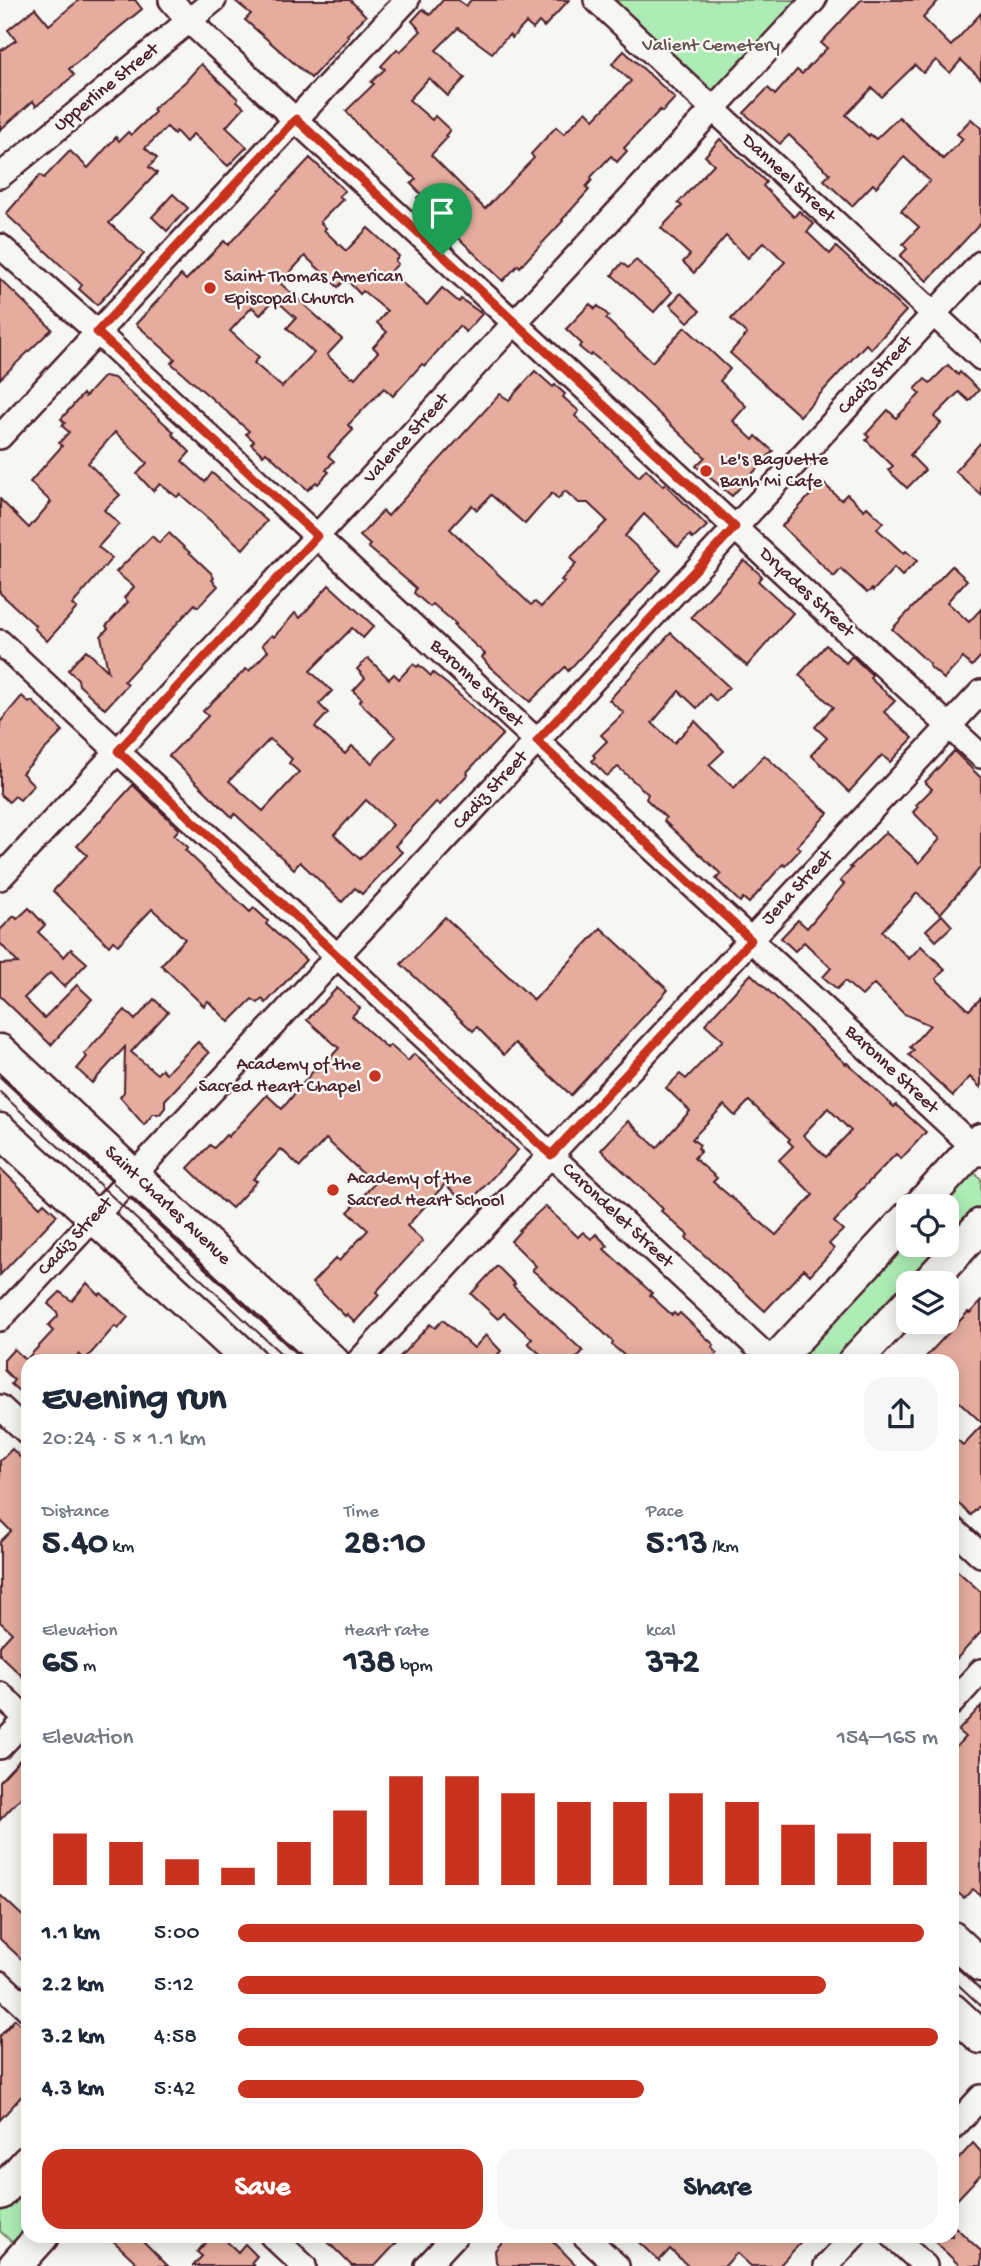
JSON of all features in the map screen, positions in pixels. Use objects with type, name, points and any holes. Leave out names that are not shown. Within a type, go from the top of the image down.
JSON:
[{"type":"main road","name":"Saint Charles Avenue","points":[[0,1051],[325,1354]]},
{"type":"main road","points":[[0,1130],[242,1354]]},
{"type":"main road","points":[[932,1194],[979,1147]]},
{"type":"main road","points":[[939,1271],[981,1225]]},
{"type":"main road","points":[[781,1354],[896,1231]]},
{"type":"main road","points":[[862,1354],[896,1317]]},
{"type":"main road","points":[[959,1945],[981,1965]]},
{"type":"main road","points":[[959,2016],[981,2036]]},
{"type":"main road","points":[[0,2193],[21,2170]]},
{"type":"main road","points":[[15,2266],[36,2243]]},
{"type":"street","name":"Dryades Street","points":[[171,0],[189,21],[981,756]]},
{"type":"street","name":"Upperline Street","points":[[0,176],[214,0]]},
{"type":"street","points":[[0,437],[407,0]]},
{"type":"street","name":"Danneel Street","points":[[596,0],[981,358]]},
{"type":"street","name":"Valence Street","points":[[0,878],[814,0]]},
{"type":"street","name":"Baronne Street","points":[[0,246],[97,332],[751,940],[979,1147]]},
{"type":"street","name":"Cadiz Street","points":[[0,1319],[981,263]]},
{"type":"street","name":"Carondelet Street","points":[[0,642],[765,1354]]},
{"type":"street","name":"Jena Street","points":[[365,1354],[981,692]]},
{"type":"street","points":[[0,1408],[21,1427]]},
{"type":"street","points":[[959,1535],[981,1555]]},
{"type":"street","points":[[959,1695],[981,1671]]},
{"type":"street","points":[[0,1694],[21,1712]]},
{"type":"street","points":[[0,1747],[21,1725]]},
{"type":"street","points":[[0,1983],[21,2002]]},
{"type":"street","points":[[959,2121],[981,2097]]},
{"type":"street","points":[[279,2243],[304,2266]]},
{"type":"street","points":[[428,2266],[449,2243]]},
{"type":"street","points":[[593,2243],[617,2266]]},
{"type":"street","points":[[826,2266],[847,2243]]},
{"type":"street","points":[[900,2243],[925,2266]]},
{"type":"green space","name":"Valient Cemetery","points":[[596,0],[814,0],[713,110]]},
{"type":"green space","points":[[968,1167],[981,1179],[981,1205],[959,1228],[959,1194],[943,1194]]},
{"type":"green space","points":[[896,1244],[896,1257],[932,1257],[919,1271],[896,1271],[896,1296],[842,1354],[798,1354],[795,1351]]},
{"type":"green space","points":[[21,2184],[21,2243],[17,2247],[0,2231],[0,2207]]},
{"type":"building","points":[[79,0],[135,0],[142,9],[69,69],[74,75],[59,88],[36,106],[33,101],[0,130],[0,51],[16,40],[8,30],[35,8],[49,25]]},
{"type":"building","points":[[234,0],[350,0],[366,16],[311,78],[245,20],[251,14]]},
{"type":"building","points":[[443,0],[458,0],[466,6],[471,0],[569,0],[544,27],[539,22],[533,29],[526,23],[512,38],[509,35],[492,53],[458,28],[436,50],[465,78],[448,96],[429,78],[409,100],[432,120],[435,116],[450,130],[445,136],[447,138],[431,155],[485,209],[534,158],[531,154],[556,127],[564,134],[586,111],[594,119],[631,81],[612,64],[624,51],[675,98],[624,148],[627,151],[617,162],[611,156],[591,177],[592,180],[586,187],[589,190],[563,221],[520,267],[518,265],[503,281],[417,198],[421,194],[411,184],[416,179],[373,142],[346,111],[374,84],[371,82],[385,69],[381,66],[397,49],[400,52],[421,31],[412,21],[423,9],[430,15]]},
{"type":"building","points":[[861,0],[939,0],[923,18],[951,46],[981,13],[981,79],[961,60],[950,73],[936,60],[923,73],[915,65],[882,97],[872,88],[846,115],[876,139],[899,117],[943,159],[963,139],[957,134],[971,119],[981,128],[981,223],[927,281],[900,256],[907,249],[903,244],[919,227],[901,211],[930,181],[904,157],[876,187],[873,184],[852,206],[824,180],[830,174],[789,135],[780,144],[744,113],[768,88],[775,95],[797,70],[802,74],[827,48],[821,43]]},
{"type":"building","points":[[201,64],[244,107],[226,127],[247,147],[228,166],[193,134],[186,142],[176,131],[174,134],[167,127],[145,148],[157,158],[149,167],[157,173],[109,223],[144,254],[97,305],[79,289],[82,285],[6,214],[40,175],[44,178],[70,151],[88,168],[116,137],[119,141],[128,132],[131,135],[155,112],[153,109],[185,82]]},
{"type":"building","points":[[720,139],[766,182],[763,186],[794,217],[799,211],[814,224],[807,232],[830,254],[836,247],[906,311],[871,349],[866,344],[800,416],[730,353],[747,334],[731,319],[785,262],[764,242],[748,258],[726,236],[694,273],[683,262],[690,255],[661,228],[682,206],[678,203],[714,164],[705,156]]},
{"type":"building","points":[[310,158],[345,191],[339,196],[343,199],[320,222],[326,228],[324,230],[346,251],[368,228],[399,256],[395,261],[398,264],[390,272],[427,305],[442,288],[459,302],[461,299],[482,314],[466,332],[459,326],[425,366],[422,364],[393,396],[384,388],[348,425],[353,430],[328,456],[334,461],[326,470],[329,472],[308,490],[266,452],[263,455],[251,444],[254,441],[246,434],[249,431],[171,363],[175,359],[136,324],[181,275],[186,280],[224,241],[228,245]],"holes":[[[305,256],[338,287],[346,279],[360,294],[363,291],[387,311],[377,323],[387,332],[373,347],[378,352],[355,378],[327,355],[342,339],[280,283]],[[275,299],[296,318],[287,328],[314,353],[282,387],[254,363],[259,357],[230,331],[252,307],[260,315]]]},
{"type":"building","points":[[173,194],[188,208],[167,231],[152,217]]},
{"type":"building","points":[[636,260],[672,292],[654,312],[612,275],[622,263],[628,268]]},
{"type":"building","points":[[0,279],[52,329],[0,379]]},
{"type":"building","points":[[681,293],[700,311],[688,322],[670,305]]},
{"type":"building","points":[[590,304],[595,309],[598,306],[609,316],[606,319],[652,362],[685,327],[730,369],[720,381],[746,406],[733,421],[753,440],[756,436],[773,451],[732,496],[696,466],[705,457],[618,375],[579,347],[582,344],[566,329]]},
{"type":"building","points":[[948,365],[979,390],[969,401],[959,392],[934,417],[941,423],[910,455],[925,470],[907,488],[888,470],[893,466],[866,440],[869,437],[866,434],[888,410],[896,418],[920,394],[915,389],[925,379],[930,383]]},
{"type":"building","points":[[535,371],[565,394],[563,397],[579,411],[575,416],[639,477],[646,469],[707,526],[693,539],[690,535],[678,547],[644,514],[625,536],[661,570],[568,671],[565,667],[530,702],[489,666],[482,657],[485,654],[454,626],[456,624],[433,604],[430,607],[414,593],[416,588],[368,547],[370,545],[360,536],[383,511],[388,516],[500,394],[509,400]],"holes":[[[565,491],[579,503],[588,503],[607,521],[570,558],[576,564],[541,607],[535,602],[531,605],[450,529],[472,505],[477,510],[491,495],[525,524],[552,493],[558,499]]]},
{"type":"building","points":[[104,376],[114,378],[174,432],[172,434],[190,452],[182,461],[205,482],[212,473],[267,521],[243,549],[180,494],[177,497],[160,484],[153,491],[137,474],[147,463],[115,432],[88,463],[120,495],[104,510],[119,524],[98,547],[112,558],[72,605],[77,608],[47,641],[34,628],[36,626],[0,593],[0,499],[29,528],[51,502],[30,482],[62,446],[59,443],[69,432],[62,426],[65,423],[61,419],[83,394],[85,397]]},
{"type":"building","points":[[981,442],[981,495],[955,471]]},
{"type":"building","points":[[822,482],[841,500],[847,494],[864,510],[867,507],[883,522],[877,529],[903,553],[906,551],[917,561],[902,576],[894,568],[873,591],[872,589],[867,593],[841,569],[834,577],[782,526]]},
{"type":"building","points":[[169,533],[211,573],[214,578],[212,580],[218,586],[198,607],[195,604],[124,681],[128,684],[105,709],[79,685],[78,679],[68,670],[86,650],[108,671],[101,636],[108,628],[106,626],[128,602],[124,598],[134,587],[116,572],[152,536],[159,543]]},
{"type":"building","points":[[744,560],[762,576],[758,581],[793,613],[747,666],[691,617]]},
{"type":"building","points":[[952,566],[967,580],[947,602],[969,622],[981,609],[981,656],[972,666],[963,658],[944,679],[892,629]]},
{"type":"building","points":[[329,585],[374,626],[363,638],[352,628],[310,671],[332,691],[319,704],[328,713],[315,727],[345,754],[352,746],[372,763],[396,737],[359,702],[362,699],[353,691],[365,678],[357,669],[368,658],[389,679],[394,674],[399,679],[413,664],[417,667],[419,665],[431,676],[433,673],[447,684],[503,734],[440,805],[436,802],[395,846],[402,852],[362,894],[355,888],[342,902],[300,862],[294,869],[235,814],[232,817],[169,756],[208,716],[203,711],[268,651],[262,645],[272,635],[274,637],[295,613],[300,618]],"holes":[[[270,739],[292,759],[289,763],[299,772],[263,811],[229,781]],[[366,800],[393,825],[360,859],[334,835]]]},
{"type":"building","points":[[671,633],[729,687],[716,701],[709,694],[697,708],[679,691],[652,723],[674,743],[695,721],[724,751],[709,765],[734,788],[764,755],[828,813],[797,846],[801,849],[785,866],[783,864],[749,903],[743,898],[740,902],[716,879],[721,874],[664,821],[666,818],[646,799],[648,794],[618,767],[607,776],[592,761],[595,757],[593,755],[607,741],[601,735],[624,713],[609,700]]},
{"type":"building","points":[[826,645],[846,663],[852,656],[872,675],[870,678],[895,701],[884,712],[913,738],[890,762],[882,755],[849,792],[811,755],[827,738],[815,727],[833,707],[799,675]]},
{"type":"building","points":[[22,696],[29,703],[32,701],[63,731],[22,773],[34,785],[20,800],[15,796],[9,802],[0,794],[0,722]]},
{"type":"building","points":[[954,751],[981,778],[981,867],[940,914],[917,893],[882,931],[909,959],[921,946],[945,969],[936,979],[969,1010],[981,998],[981,1088],[970,1077],[953,1096],[909,1055],[914,1050],[910,1047],[930,1025],[904,1014],[874,984],[862,996],[845,981],[837,989],[823,977],[831,968],[804,942],[795,951],[781,938],[798,920],[807,928],[844,884],[840,881],[852,868],[850,867],[886,832],[919,863],[940,839],[913,812],[918,807],[916,805],[932,789],[925,782]]},
{"type":"building","points":[[133,785],[179,829],[174,835],[188,847],[185,850],[250,912],[254,908],[268,921],[266,924],[306,960],[266,1003],[262,999],[258,1003],[252,999],[229,1022],[208,1001],[204,1006],[161,965],[185,939],[152,909],[118,945],[113,941],[109,946],[53,891],[87,855],[77,846]]},
{"type":"building","points":[[29,908],[45,925],[38,932],[64,957],[71,949],[87,963],[64,987],[50,973],[24,998],[44,1018],[77,985],[92,999],[51,1045],[0,996],[0,964],[18,963],[0,943],[0,930],[14,916],[17,919]]},
{"type":"building","points":[[942,915],[952,926],[936,941],[926,930]]},
{"type":"building","points":[[445,917],[534,1000],[601,928],[668,990],[571,1095],[515,1043],[504,1055],[477,1027],[473,1031],[401,964]]},
{"type":"building","points":[[751,974],[846,1064],[926,1132],[901,1159],[896,1154],[856,1195],[834,1222],[843,1230],[829,1244],[834,1249],[810,1275],[804,1269],[765,1311],[686,1238],[688,1235],[661,1211],[663,1209],[601,1150],[628,1121],[657,1148],[690,1111],[666,1088],[680,1074],[686,1079],[723,1040],[705,1024]],"holes":[[[749,1101],[790,1139],[788,1141],[793,1146],[779,1160],[813,1195],[776,1235],[713,1182],[717,1178],[694,1158],[701,1151],[698,1148],[700,1145],[692,1139],[724,1105],[735,1116]],[[828,1108],[851,1131],[826,1157],[803,1135]]]},
{"type":"building","points":[[337,988],[360,1008],[352,1016],[387,1048],[390,1045],[408,1061],[414,1054],[518,1150],[467,1205],[445,1184],[407,1226],[423,1241],[376,1292],[379,1295],[355,1322],[347,1314],[345,1316],[312,1283],[336,1258],[339,1261],[368,1230],[348,1212],[374,1184],[326,1139],[300,1167],[281,1149],[253,1179],[257,1181],[232,1208],[188,1168],[210,1145],[214,1148],[226,1135],[228,1137],[267,1095],[282,1109],[314,1070],[317,1072],[339,1048],[307,1020]]},
{"type":"building","points":[[154,999],[168,1012],[131,1052],[157,1074],[162,1069],[166,1073],[198,1042],[209,1053],[165,1100],[165,1108],[160,1114],[153,1114],[144,1125],[120,1097],[124,1092],[125,1047],[92,1083],[77,1069],[87,1057],[84,1054],[125,1010],[135,1020]]},
{"type":"building","points":[[0,1168],[40,1207],[44,1203],[57,1215],[0,1275]]},
{"type":"building","points":[[545,1206],[578,1237],[583,1232],[591,1239],[596,1234],[608,1246],[604,1249],[652,1293],[650,1295],[672,1315],[674,1313],[677,1316],[680,1313],[714,1345],[712,1347],[717,1353],[623,1354],[598,1327],[532,1270],[536,1266],[511,1241]]},
{"type":"building","points":[[497,1266],[515,1284],[513,1286],[583,1351],[580,1354],[540,1354],[528,1343],[532,1339],[504,1313],[498,1319],[471,1294]]},
{"type":"building","points":[[87,1283],[128,1317],[118,1329],[115,1326],[90,1354],[32,1354],[53,1331],[48,1326],[58,1316],[48,1304],[60,1292],[72,1301]]},
{"type":"building","points":[[981,1301],[981,1422],[959,1402],[959,1354],[929,1354],[947,1334],[959,1334],[959,1322]]},
{"type":"building","points":[[443,1320],[474,1348],[486,1335],[501,1351],[498,1354],[402,1354],[430,1324],[435,1328]]},
{"type":"building","points":[[14,1349],[21,1355],[21,1393],[11,1384],[14,1380],[4,1370],[4,1360]]},
{"type":"building","points":[[981,1426],[981,1504],[971,1515],[959,1504],[959,1441],[963,1445]]},
{"type":"building","points":[[12,1449],[21,1458],[21,1675],[0,1655],[0,1646],[12,1633],[0,1622],[0,1542],[11,1531],[0,1520],[0,1461]]},
{"type":"building","points":[[959,1572],[981,1592],[981,1632],[959,1656]]},
{"type":"building","points":[[981,1706],[981,1896],[973,1889],[964,1898],[959,1894],[959,1743],[965,1737],[959,1730]]},
{"type":"building","points":[[21,1758],[21,1798],[0,1820],[0,1781]]},
{"type":"building","points":[[0,1895],[21,1914],[21,1958],[0,1939]]},
{"type":"building","points":[[15,2019],[21,2025],[21,2097],[0,2120],[0,2036]]},
{"type":"building","points":[[973,2143],[981,2152],[981,2174],[959,2198],[959,2158]]},
{"type":"building","points":[[959,2231],[981,2251],[981,2266],[960,2266],[936,2243],[959,2243]]},
{"type":"building","points":[[115,2243],[145,2243],[168,2266],[140,2266]]},
{"type":"building","points":[[205,2243],[228,2243],[238,2252],[245,2244],[257,2256],[251,2263],[254,2266],[193,2266],[202,2256],[197,2252]]},
{"type":"building","points":[[329,2243],[396,2243],[375,2266],[352,2266]]},
{"type":"building","points":[[501,2243],[555,2243],[577,2266],[500,2266],[496,2262],[495,2250]]},
{"type":"building","points":[[640,2243],[800,2243],[779,2266],[751,2266],[737,2253],[725,2266],[688,2266],[670,2249],[659,2261]]},
{"type":"tram line","points":[[0,1077],[296,1354]]},
{"type":"tram line","points":[[0,1092],[281,1354]]},
{"type":"tram line","points":[[959,1970],[981,1990]]},
{"type":"tram line","points":[[959,1986],[981,2006]]},
{"type":"place","name":"Saint Thomas American Episcopal Church","points":[[210,288]]},
{"type":"place","name":"Le's Baguette Banh Mi Cafe","points":[[706,471]]},
{"type":"place","name":"Academy of the Sacred Heart Chapel","points":[[375,1076]]},
{"type":"place","name":"Academy of the Sacred Heart School","points":[[333,1190]]},
{"type":"route","points":[[296,119],[442,255],[735,527],[537,741],[751,940],[551,1155],[118,751],[317,536],[97,332],[296,119]]}]
